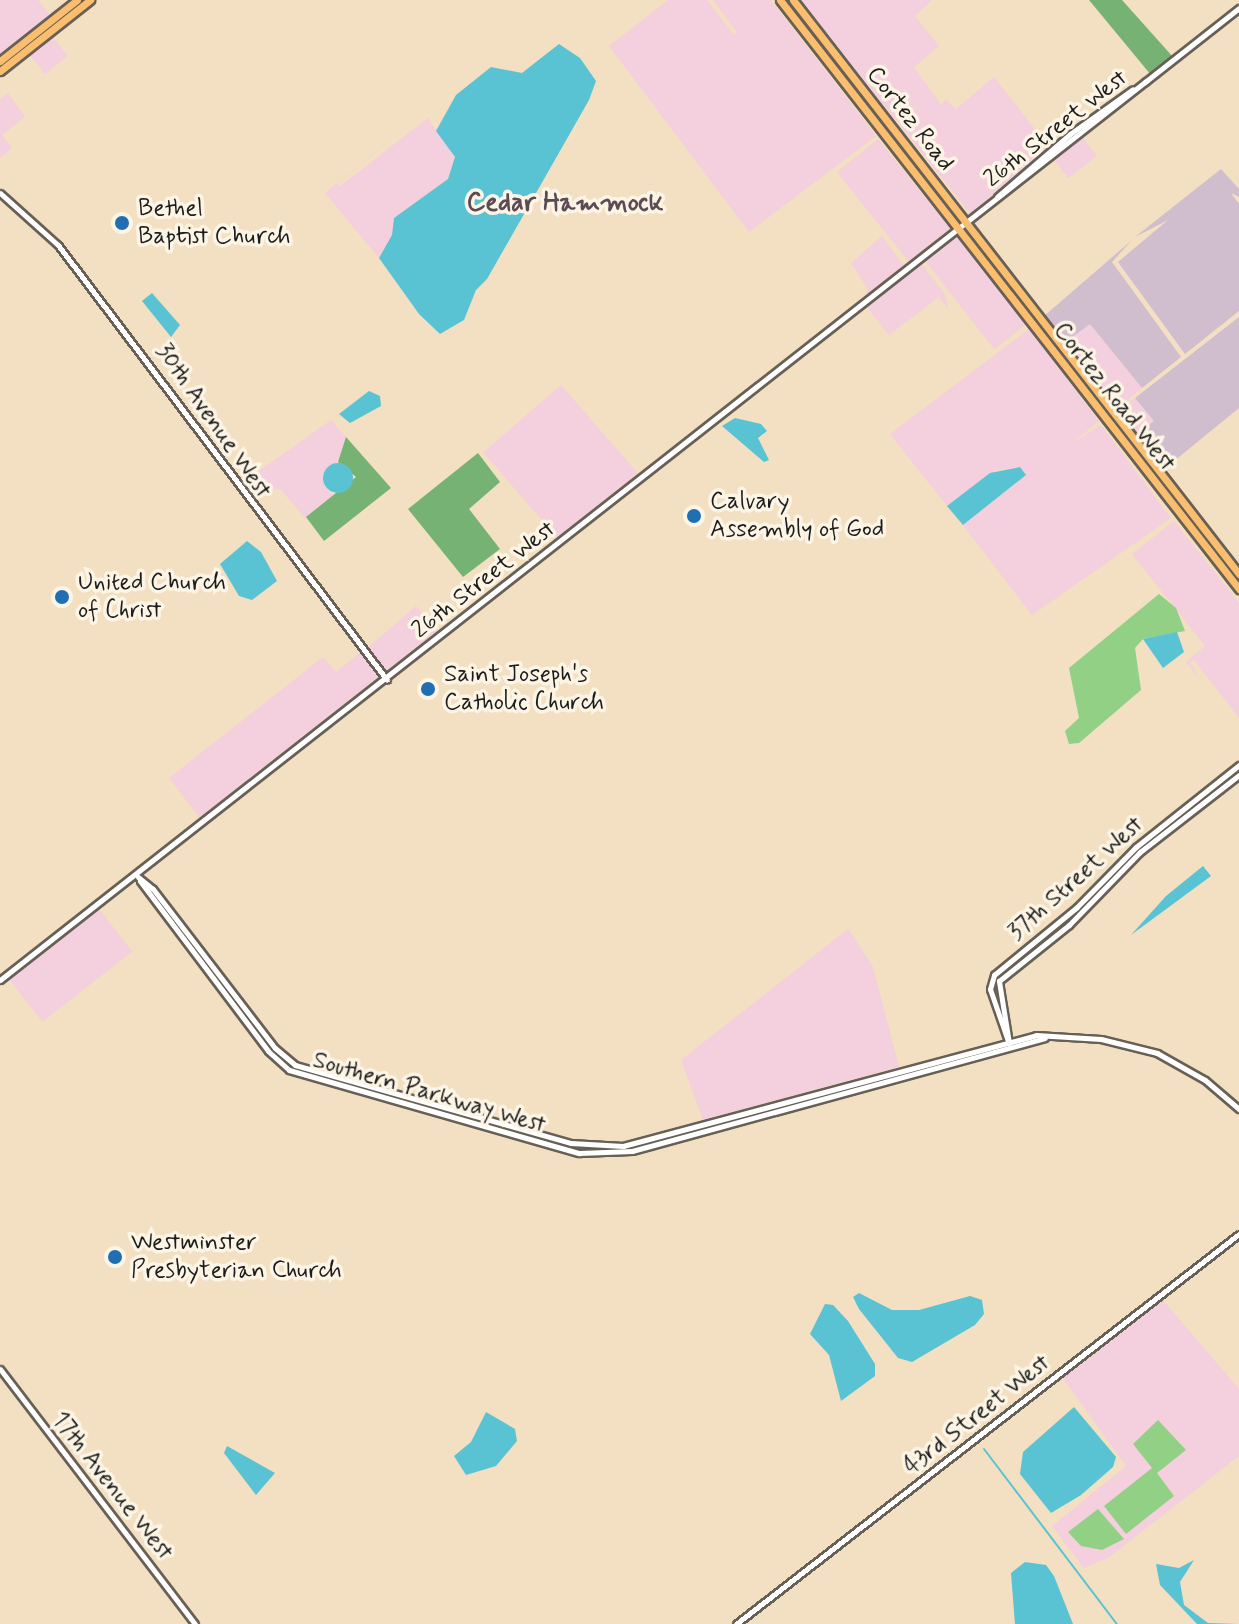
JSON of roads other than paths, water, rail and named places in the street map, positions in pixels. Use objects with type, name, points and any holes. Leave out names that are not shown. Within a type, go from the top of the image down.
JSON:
[{"type":"main road","points":[[0,61],[77,0]]},
{"type":"main road","points":[[0,71],[90,0]]},
{"type":"main road","name":"Cortez Road","points":[[780,0],[962,226],[996,262]]},
{"type":"main road","name":"Cortez Road","points":[[793,0],[962,226]]},
{"type":"main road","points":[[821,52],[841,62]]},
{"type":"main road","points":[[832,66],[873,103]]},
{"type":"main road","name":"Cortez Road West","points":[[962,226],[1080,385],[1150,460],[1239,574]]},
{"type":"main road","name":"Cortez Road West","points":[[996,262],[1093,387],[1110,415],[1239,589]]},
{"type":"main road","points":[[1071,373],[1093,387]]},
{"type":"street","name":"26th Street West","points":[[0,980],[138,877],[1239,8]]},
{"type":"street","name":"30th Avenue West","points":[[0,193],[58,245],[387,680]]},
{"type":"street","name":"37th Street West","points":[[1009,1045],[990,989],[994,975],[1077,907],[1141,842],[1239,765]]},
{"type":"street","name":"37th Street West","points":[[1009,1045],[999,981],[1073,922],[1140,852],[1239,775]]},
{"type":"street","name":"Southern Parkway West","points":[[138,877],[153,889],[275,1048],[295,1065],[571,1143],[623,1146],[1046,1038],[1101,1039],[1157,1053],[1205,1080],[1239,1109]]},
{"type":"street","name":"43rd Street West","points":[[736,1624],[1239,1234]]},
{"type":"street","name":"17th Avenue West","points":[[0,1369],[195,1624]]},
{"type":"water","points":[[559,44],[580,58],[596,81],[589,100],[487,279],[476,290],[464,320],[440,334],[419,314],[379,258],[392,235],[394,218],[448,179],[455,157],[436,131],[456,95],[491,67],[522,73]]},
{"type":"water","points":[[152,293],[180,325],[171,337],[142,301]]},
{"type":"water","points":[[369,391],[380,396],[381,406],[350,423],[339,414]]},
{"type":"water","points":[[735,418],[761,424],[767,431],[758,438],[769,460],[764,462],[722,426]]},
{"type":"water","points":[[338,463],[344,464],[352,472],[352,484],[344,492],[338,493],[332,492],[324,484],[323,478],[324,472],[332,464]]},
{"type":"water","points":[[1020,467],[1026,475],[963,525],[947,506],[990,473]]},
{"type":"water","points":[[247,541],[261,552],[277,581],[252,600],[239,596],[220,564]]},
{"type":"water","points":[[1177,632],[1184,652],[1163,668],[1143,639]]},
{"type":"water","points":[[1203,866],[1211,876],[1131,935],[1166,896]]},
{"type":"water","points":[[859,1293],[892,1310],[919,1310],[970,1296],[982,1300],[984,1314],[975,1325],[912,1362],[898,1358],[859,1309],[853,1297]]},
{"type":"water","points":[[825,1304],[833,1305],[848,1321],[875,1364],[875,1376],[841,1401],[829,1355],[810,1334]]},
{"type":"water","points":[[1074,1407],[1116,1457],[1113,1467],[1081,1495],[1051,1513],[1020,1474],[1023,1452]]},
{"type":"water","points":[[486,1412],[515,1429],[517,1441],[496,1466],[466,1475],[454,1456],[471,1442]]},
{"type":"water","points":[[227,1446],[275,1473],[256,1495],[224,1453]]},
{"type":"water","points":[[1194,1560],[1180,1582],[1184,1605],[1208,1623],[1239,1624],[1197,1624],[1160,1585],[1156,1564],[1179,1568]]},
{"type":"water","points":[[1025,1562],[1046,1565],[1054,1576],[1073,1624],[1015,1624],[1011,1573]]},
{"type":"waterway","points":[[984,1449],[1117,1624]]},
{"type":"place","name":"Bethel Baptist Church","points":[[122,223]]},
{"type":"place","name":"Calvary Assembly of God","points":[[694,516]]},
{"type":"place","name":"United Church of Christ","points":[[62,597]]},
{"type":"place","name":"Saint Joseph's Catholic Church","points":[[428,689]]},
{"type":"place","name":"Westminster Presbyterian Church","points":[[115,1257]]},
{"type":"district","name":"Cedar Hammock","points":[[565,204]]}]
